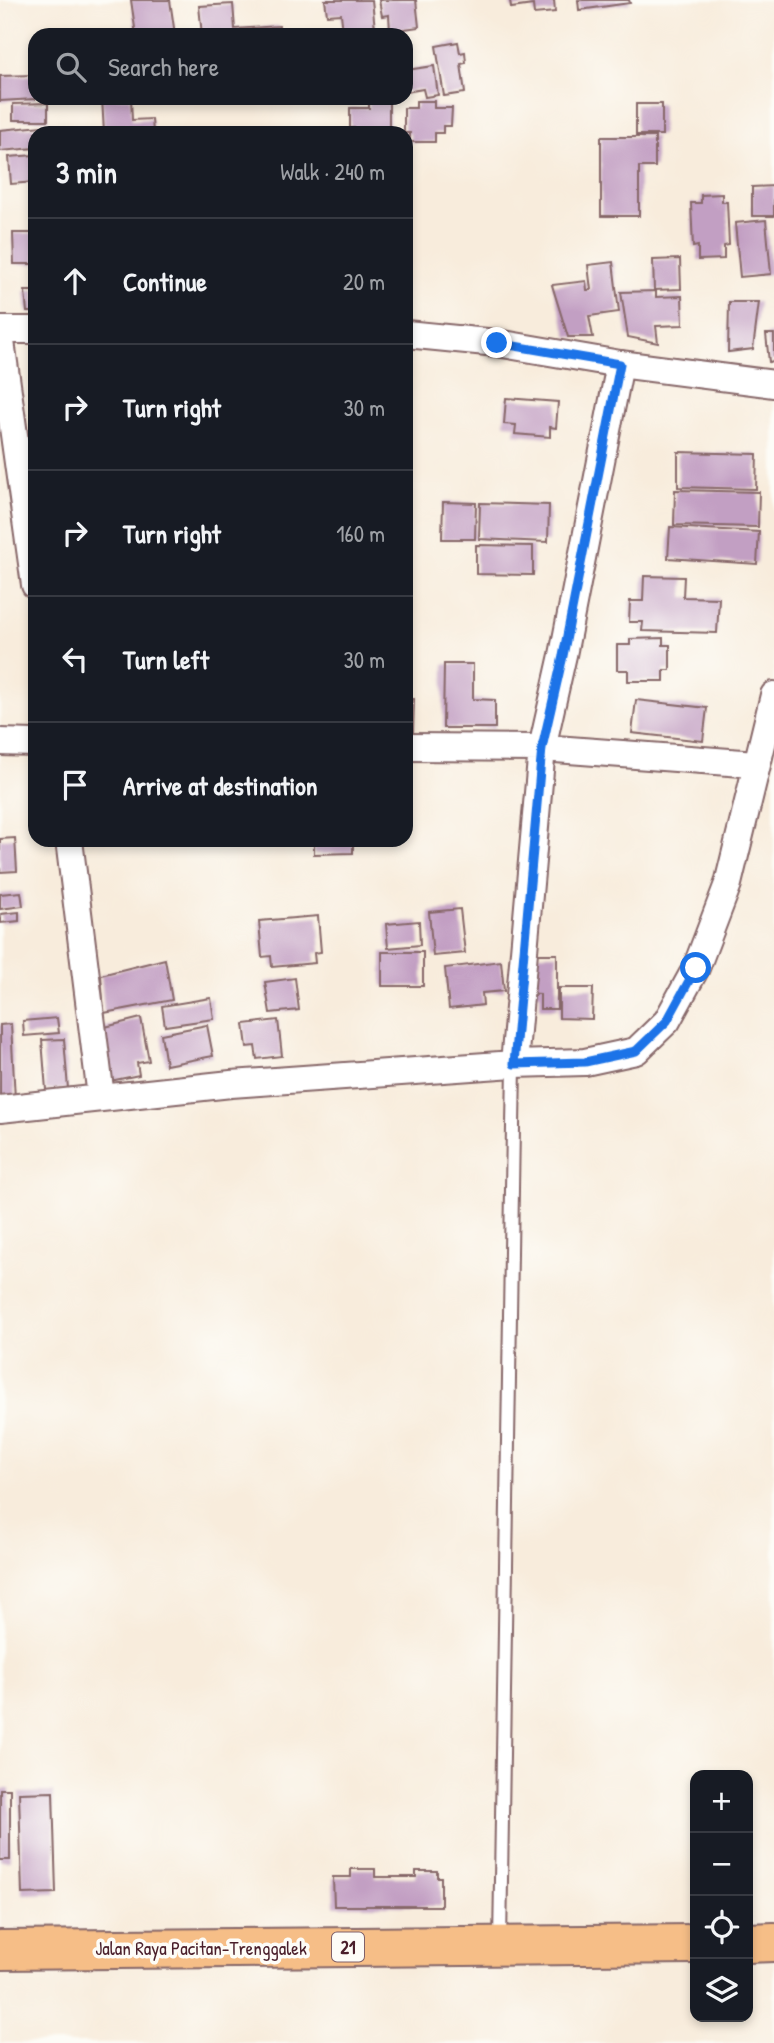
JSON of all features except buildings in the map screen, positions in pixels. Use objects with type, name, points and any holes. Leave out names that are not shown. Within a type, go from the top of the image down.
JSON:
[{"type":"highway","points":[[753,1943],[774,1942]]},
{"type":"highway","name":"Jalan Raya Pacitan-Trenggalek","points":[[0,1950],[690,1944]]},
{"type":"street","points":[[28,330],[0,332],[28,534]]},
{"type":"street","points":[[413,335],[497,343],[620,364],[774,384]]},
{"type":"street","points":[[514,1064],[542,748],[563,656],[620,364]]},
{"type":"street","points":[[0,1109],[231,1083],[514,1064],[585,1062],[636,1051],[667,1021],[696,968],[728,884],[774,695]]},
{"type":"street","points":[[0,742],[28,743]]},
{"type":"street","points":[[413,747],[542,748],[756,764]]},
{"type":"street","points":[[70,847],[101,1097]]},
{"type":"lane","points":[[500,1947],[514,1064]]},
{"type":"route","points":[[497,343],[620,364],[563,656],[542,748],[514,1064],[585,1062],[636,1051],[667,1021],[696,968]]}]
